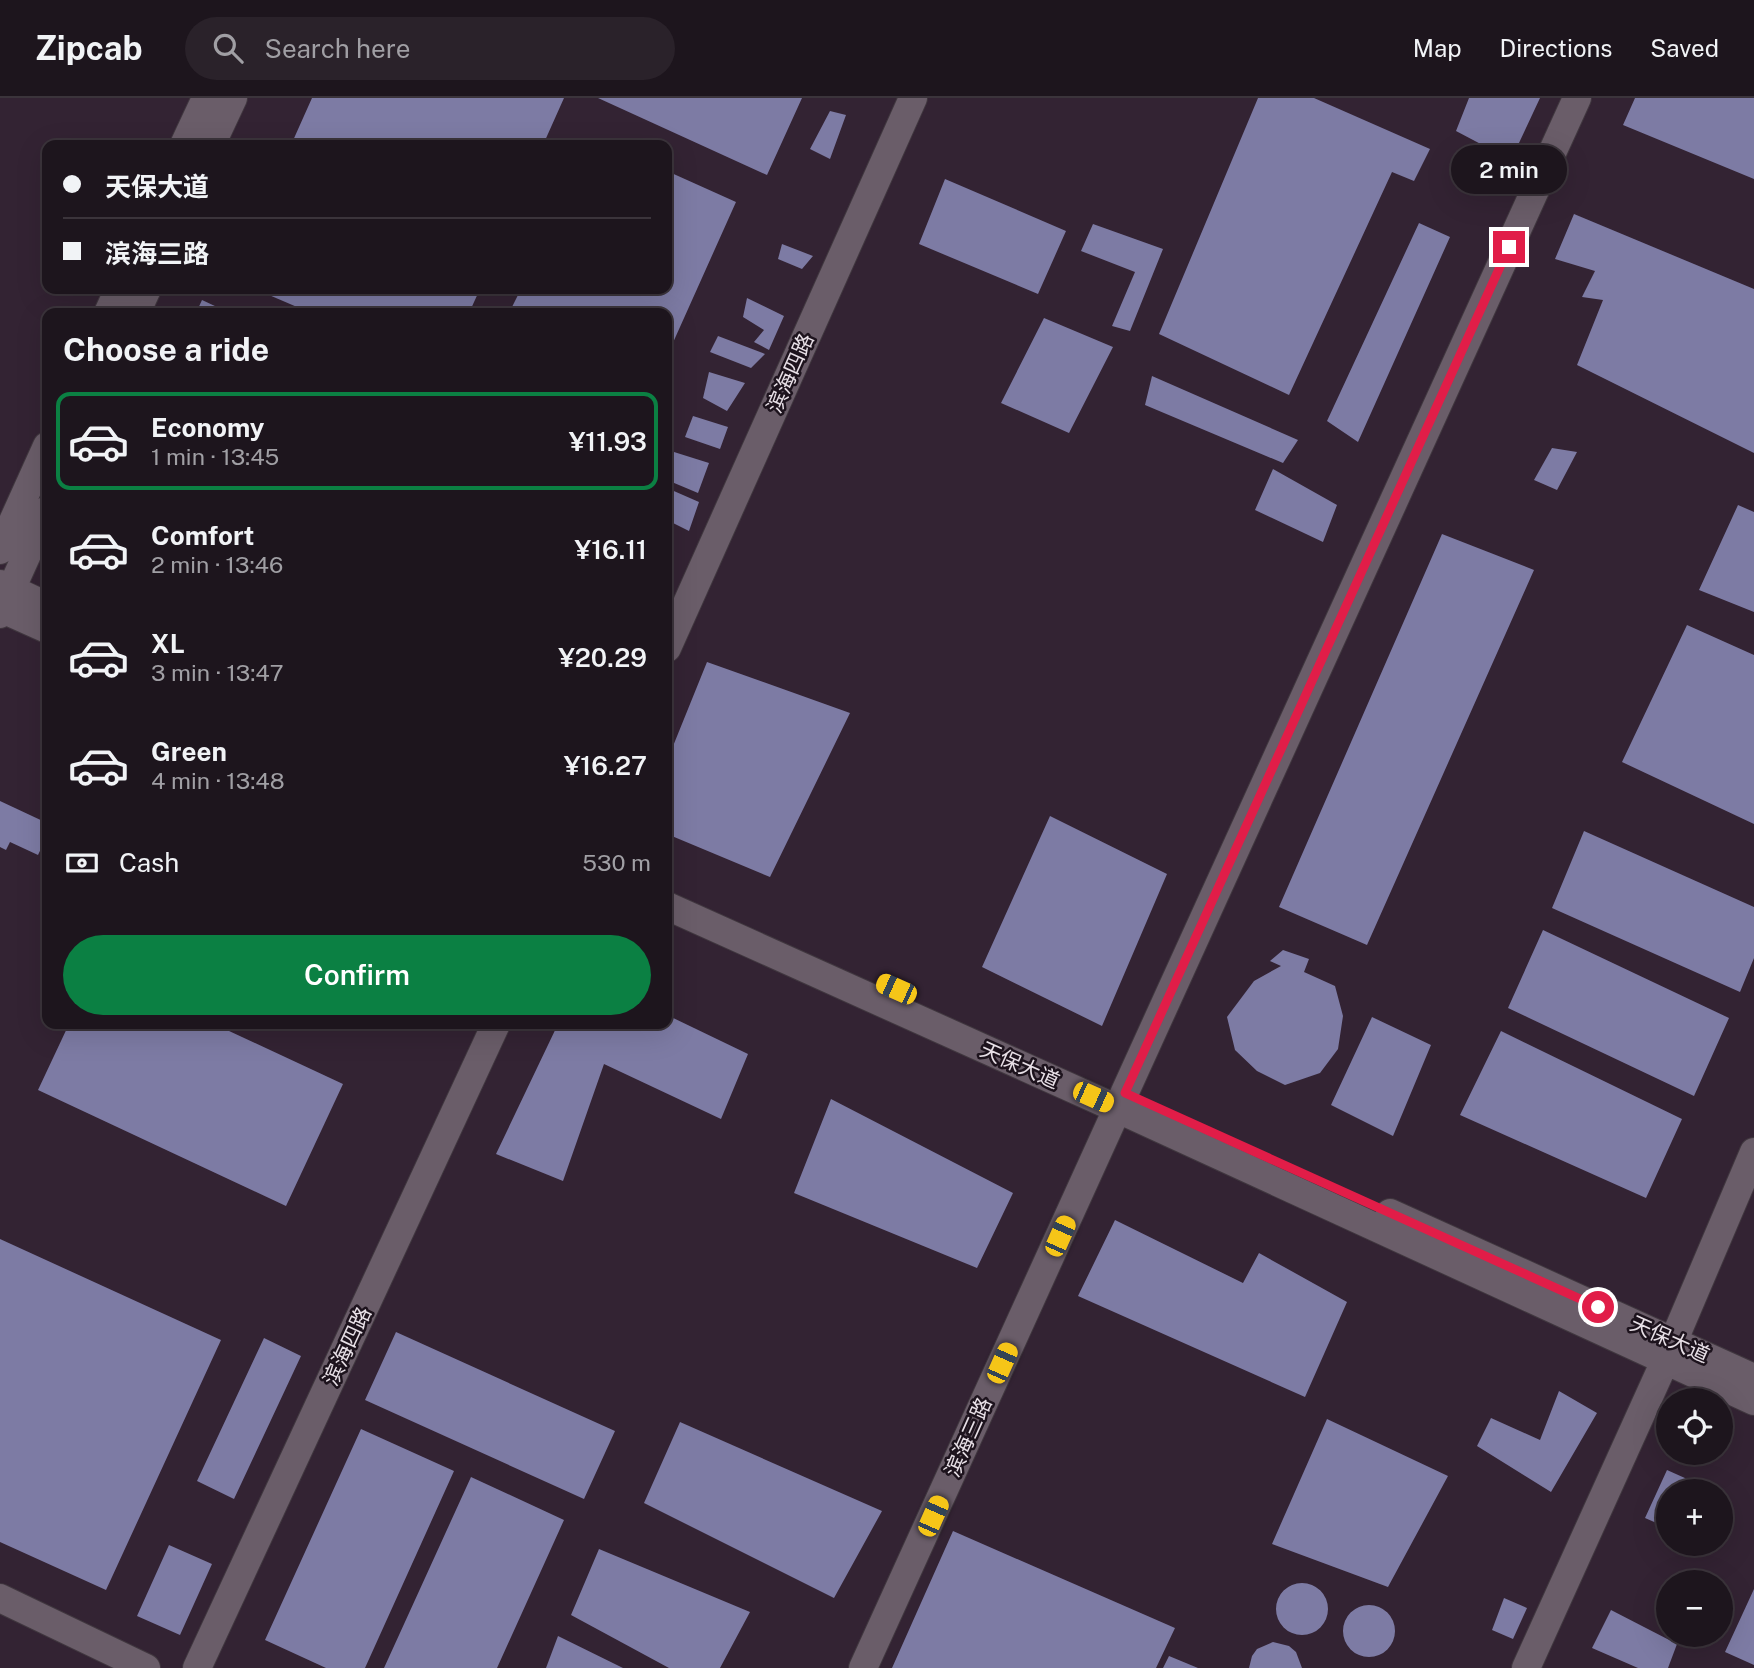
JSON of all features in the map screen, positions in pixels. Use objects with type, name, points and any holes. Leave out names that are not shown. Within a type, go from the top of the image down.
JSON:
[{"type":"street","points":[[186,140],[205,98]]},
{"type":"street","points":[[213,140],[233,98]]},
{"type":"street","name":"滨海四路","points":[[672,637],[914,98]]},
{"type":"street","name":"滨海三路","points":[[863,1668],[1577,98]]},
{"type":"street","points":[[2,596],[9,543],[42,459]]},
{"type":"street","points":[[9,543],[42,514]]},
{"type":"street","points":[[2,596],[42,605]]},
{"type":"street","points":[[2,596],[42,625]]},
{"type":"street","name":"天保大道","points":[[672,888],[1121,1101],[1669,1351],[1754,1401]]},
{"type":"street","name":"天保大道","points":[[672,908],[1121,1101]]},
{"type":"street","name":"滨海四路","points":[[197,1668],[494,1029]]},
{"type":"street","points":[[1526,1668],[1669,1351],[1754,1152]]},
{"type":"street","name":"天保大道","points":[[1669,1351],[1754,1378]]},
{"type":"street","points":[[0,1598],[146,1668]]},
{"type":"shaded area","points":[[0,98],[1754,98],[1754,1668],[0,1668]]},
{"type":"building","points":[[312,98],[564,98],[545,140],[293,140]]},
{"type":"building","points":[[598,98],[802,98],[767,175]]},
{"type":"building","points":[[1258,98],[1314,98],[1430,149],[1414,181],[1392,172],[1289,395],[1159,334]]},
{"type":"building","points":[[1469,98],[1540,98],[1511,160],[1456,131]]},
{"type":"building","points":[[1635,98],[1754,98],[1754,179],[1623,125]]},
{"type":"building","points":[[830,111],[846,115],[830,159],[810,149]]},
{"type":"building","points":[[672,173],[736,202],[672,345],[672,308],[512,308],[518,294],[672,294]]},
{"type":"building","points":[[945,179],[1066,231],[1038,294],[919,244]]},
{"type":"building","points":[[1574,214],[1754,289],[1754,453],[1577,365],[1603,300],[1582,297],[1595,271],[1555,259]]},
{"type":"building","points":[[1419,223],[1450,237],[1358,442],[1327,421]]},
{"type":"building","points":[[1093,224],[1163,249],[1130,331],[1112,326],[1135,272],[1081,251]]},
{"type":"building","points":[[782,244],[813,256],[802,269],[778,259]]},
{"type":"building","points":[[267,294],[478,294],[471,308],[299,308]]},
{"type":"building","points":[[747,298],[784,316],[769,350],[754,342],[764,330],[743,317]]},
{"type":"building","points":[[202,300],[219,308],[198,308]]},
{"type":"building","points":[[1044,318],[1113,347],[1069,433],[1001,403]]},
{"type":"building","points":[[718,336],[765,354],[751,368],[710,352]]},
{"type":"building","points":[[709,372],[745,383],[727,411],[703,398]]},
{"type":"building","points":[[1152,376],[1298,440],[1283,463],[1145,405]]},
{"type":"building","points":[[693,416],[728,427],[720,449],[685,437]]},
{"type":"building","points":[[1552,448],[1577,452],[1557,490],[1534,480]]},
{"type":"building","points":[[674,452],[709,463],[698,493],[672,482]]},
{"type":"building","points":[[1273,469],[1337,505],[1323,542],[1255,510]]},
{"type":"building","points":[[672,490],[699,502],[689,531],[672,522]]},
{"type":"building","points":[[1738,505],[1754,512],[1754,612],[1699,590]]},
{"type":"building","points":[[1442,534],[1534,570],[1367,945],[1279,907]]},
{"type":"building","points":[[1687,625],[1754,655],[1754,824],[1622,762]]},
{"type":"building","points":[[707,662],[850,713],[770,877],[672,836],[672,749]]},
{"type":"building","points":[[0,801],[42,821],[42,847],[38,855],[10,842],[6,850],[0,847]]},
{"type":"building","points":[[1050,816],[1167,874],[1102,1026],[982,967]]},
{"type":"building","points":[[1584,831],[1754,907],[1754,958],[1740,992],[1552,908]]},
{"type":"building","points":[[1543,930],[1729,1018],[1694,1096],[1508,1008]]},
{"type":"building","points":[[1283,950],[1309,959],[1304,972],[1335,986],[1343,1016],[1338,1049],[1320,1073],[1285,1085],[1257,1071],[1235,1050],[1227,1017],[1254,981],[1281,966],[1270,961]]},
{"type":"building","points":[[672,1017],[748,1054],[721,1119],[604,1064],[563,1181],[496,1154],[556,1029],[672,1029]]},
{"type":"building","points":[[1372,1017],[1431,1045],[1393,1136],[1331,1105]]},
{"type":"building","points":[[67,1029],[225,1029],[343,1084],[286,1206],[38,1090]]},
{"type":"building","points":[[1501,1031],[1682,1119],[1646,1198],[1460,1115]]},
{"type":"building","points":[[831,1099],[1013,1193],[977,1268],[794,1193]]},
{"type":"building","points":[[1115,1220],[1243,1283],[1259,1253],[1347,1302],[1305,1397],[1078,1296]]},
{"type":"building","points":[[0,1239],[221,1340],[106,1590],[0,1542]]},
{"type":"building","points":[[396,1332],[615,1431],[584,1499],[365,1400]]},
{"type":"building","points":[[264,1338],[301,1356],[234,1499],[197,1481]]},
{"type":"building","points":[[1559,1391],[1597,1413],[1551,1492],[1477,1446],[1491,1418],[1540,1440]]},
{"type":"building","points":[[1327,1419],[1448,1476],[1388,1587],[1272,1544]]},
{"type":"building","points":[[680,1422],[882,1511],[834,1598],[644,1503]]},
{"type":"building","points":[[361,1429],[454,1471],[365,1668],[326,1668],[265,1640]]},
{"type":"building","points":[[1667,1470],[1687,1479],[1663,1479]]},
{"type":"building","points":[[471,1477],[564,1520],[497,1668],[384,1668]]},
{"type":"building","points":[[1656,1494],[1656,1523],[1645,1518]]},
{"type":"building","points":[[953,1531],[1175,1628],[1156,1668],[892,1668]]},
{"type":"building","points":[[169,1545],[212,1564],[180,1635],[137,1616]]},
{"type":"building","points":[[599,1549],[750,1612],[720,1668],[669,1668],[571,1615]]},
{"type":"building","points":[[1302,1583],[1321,1590],[1328,1609],[1321,1628],[1302,1635],[1283,1628],[1276,1609],[1283,1590]]},
{"type":"building","points":[[1754,1589],[1754,1665],[1725,1652],[1727,1647],[1733,1647],[1733,1635]]},
{"type":"building","points":[[1504,1598],[1527,1608],[1513,1639],[1492,1630]]},
{"type":"building","points":[[1369,1605],[1388,1612],[1395,1631],[1388,1650],[1369,1657],[1350,1650],[1343,1631],[1350,1612]]},
{"type":"building","points":[[1611,1610],[1656,1633],[1656,1647],[1676,1647],[1668,1668],[1638,1668],[1592,1648]]},
{"type":"building","points":[[558,1636],[623,1668],[546,1668]]},
{"type":"building","points":[[1273,1642],[1289,1646],[1296,1652],[1302,1668],[1249,1668],[1257,1649]]},
{"type":"building","points":[[1169,1656],[1198,1668],[1163,1668]]},
{"type":"route","points":[[1509,247],[1125,1093],[1598,1307]]}]
